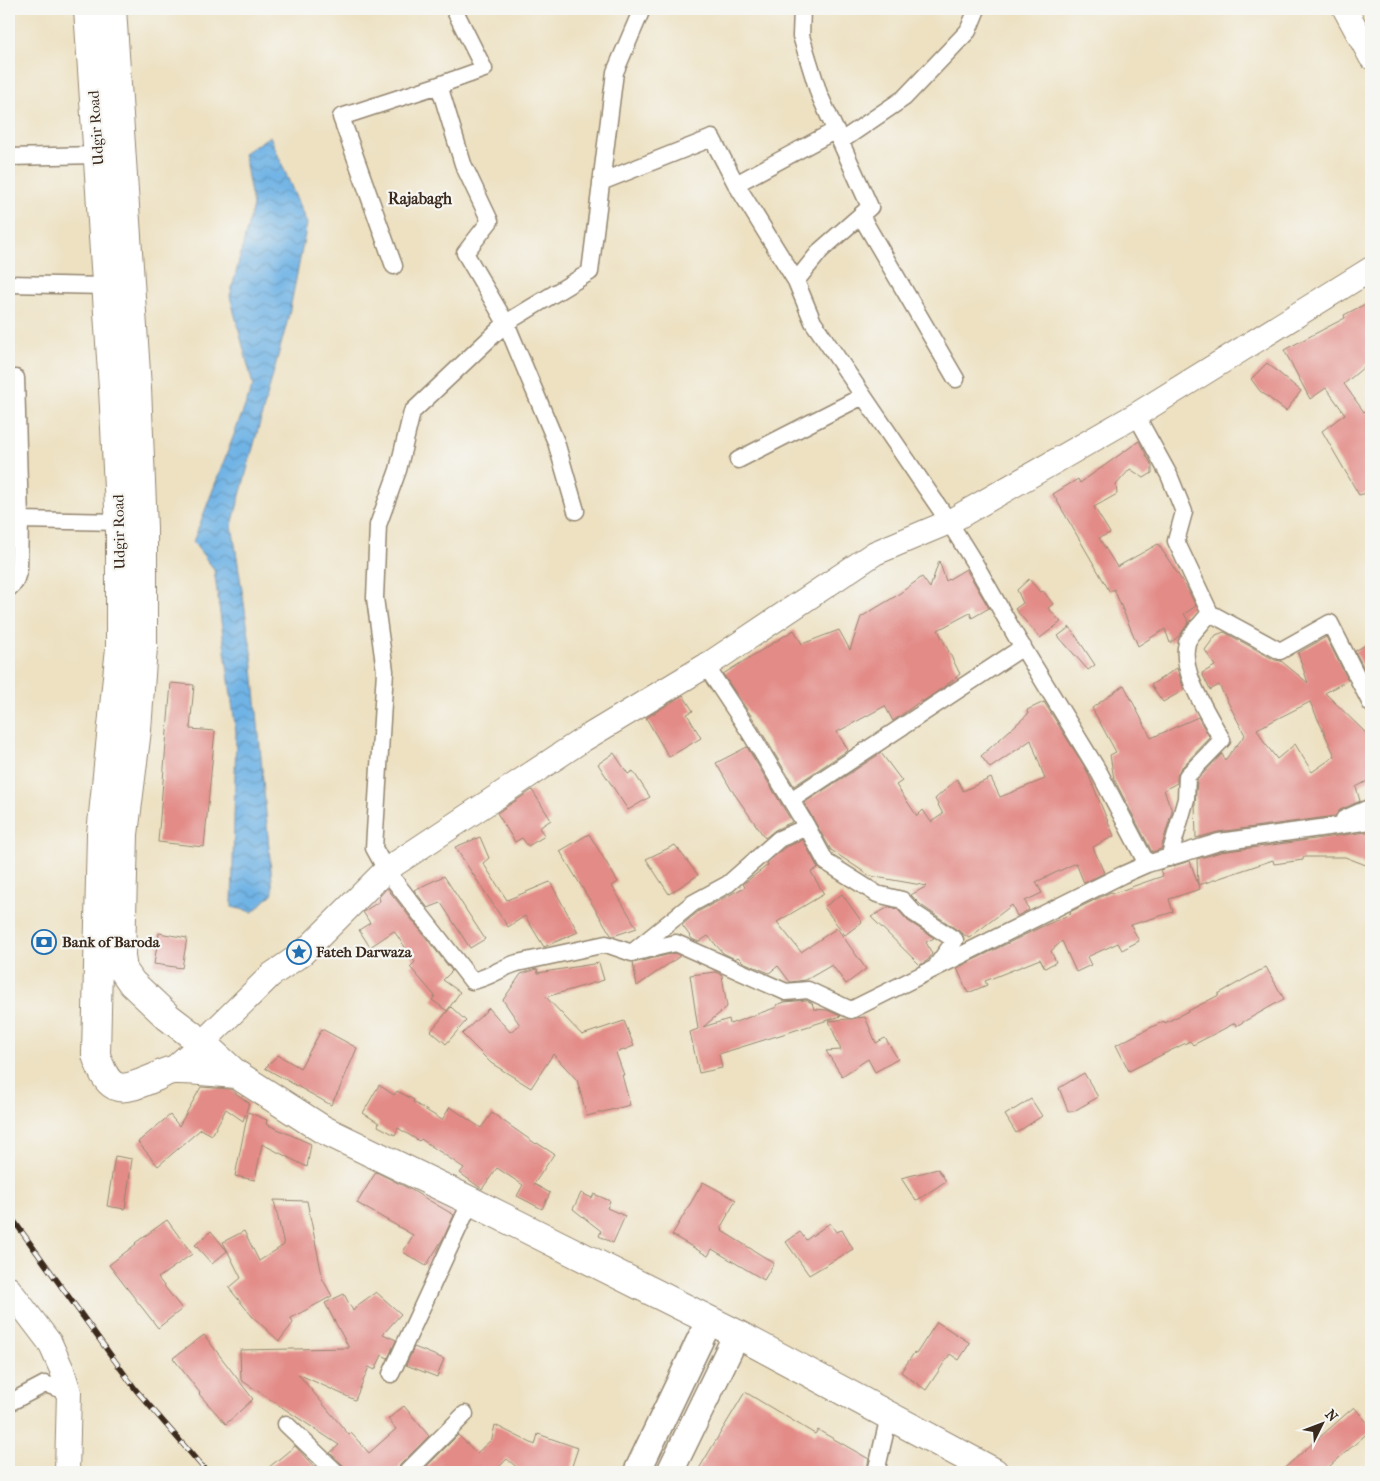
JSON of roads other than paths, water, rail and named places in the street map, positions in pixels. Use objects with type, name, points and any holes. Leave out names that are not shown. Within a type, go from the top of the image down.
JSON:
[{"type":"highway","name":"Udgir Road","points":[[88,9],[113,388],[119,522],[120,648],[101,834],[96,1055],[101,1072],[107,1081],[116,1087],[130,1088],[172,1070]]},
{"type":"highway","name":"Udgir Road","points":[[112,9],[137,388],[143,538],[143,647],[137,730],[124,834],[121,956],[123,970],[132,983],[168,1017],[202,1043]]},
{"type":"highway","points":[[202,1043],[236,1074],[322,1129],[657,1293],[994,1472]]},
{"type":"highway","points":[[172,1070],[236,1074]]},
{"type":"main road","points":[[1345,9],[1371,57]]},
{"type":"main road","points":[[172,1070],[271,975],[303,953],[386,870],[584,740],[706,666],[875,553],[949,522],[1136,415],[1371,269]]},
{"type":"main road","points":[[9,1289],[50,1343],[69,1392],[67,1472]]},
{"type":"main road","points":[[637,1472],[709,1321]]},
{"type":"main road","points":[[670,1472],[737,1334]]},
{"type":"street","points":[[394,266],[341,117],[484,69],[454,9]]},
{"type":"street","points":[[642,9],[615,72],[590,272],[506,323],[412,412],[398,470],[378,525],[375,598],[385,671],[374,848],[386,870],[472,981],[486,978],[505,967],[517,963],[606,944],[632,953],[676,943],[701,956],[748,974],[786,992],[808,990],[850,1010],[936,966],[1147,864],[1220,842],[1371,821]]},
{"type":"street","points":[[796,281],[821,250],[870,208],[819,94],[801,36],[802,9]]},
{"type":"street","points":[[736,184],[838,136],[904,98],[968,32],[977,9]]},
{"type":"street","points":[[439,85],[463,164],[490,221],[465,253],[506,323],[556,442],[576,511]]},
{"type":"street","points":[[601,182],[712,138],[736,184],[796,281],[813,322],[949,522],[975,564],[1100,774],[1147,864]]},
{"type":"street","points":[[9,157],[97,155]]},
{"type":"street","points":[[861,216],[956,379]]},
{"type":"street","points":[[9,284],[106,286]]},
{"type":"street","points":[[9,588],[15,582],[19,569],[20,520],[16,378]]},
{"type":"street","points":[[738,460],[863,396]]},
{"type":"street","points":[[1136,415],[1170,475],[1184,512],[1176,541],[1210,613],[1280,651],[1330,623],[1371,704]]},
{"type":"street","points":[[20,520],[119,522]]},
{"type":"street","points":[[1169,858],[1186,799],[1187,776],[1222,740],[1197,694],[1186,664],[1187,642],[1210,613]]},
{"type":"street","points":[[791,800],[1023,647]]},
{"type":"street","points":[[706,666],[749,731],[826,862],[877,894],[902,900],[914,913],[955,940],[936,966]]},
{"type":"street","points":[[1319,828],[1371,807]]},
{"type":"street","points":[[632,953],[693,903],[728,884],[779,839],[807,827]]},
{"type":"street","points":[[391,1374],[471,1201]]},
{"type":"street","points":[[9,1403],[45,1384],[69,1392]]},
{"type":"street","points":[[407,1472],[465,1414]]},
{"type":"street","points":[[876,1472],[889,1416]]},
{"type":"street","points":[[286,1424],[336,1472]]},
{"type":"water","points":[[270,136],[307,224],[288,319],[232,525],[252,656],[273,893],[253,912],[232,907],[236,732],[214,569],[193,542],[253,385],[230,296],[253,206],[244,153]]},
{"type":"railway","points":[[9,1214],[136,1390],[207,1472]]},
{"type":"place","name":"Bank of Baroda","points":[[44,942]]},
{"type":"place","name":"Fateh Darwaza","points":[[299,952]]},
{"type":"district","name":"Rajabagh","points":[[420,198]]}]
